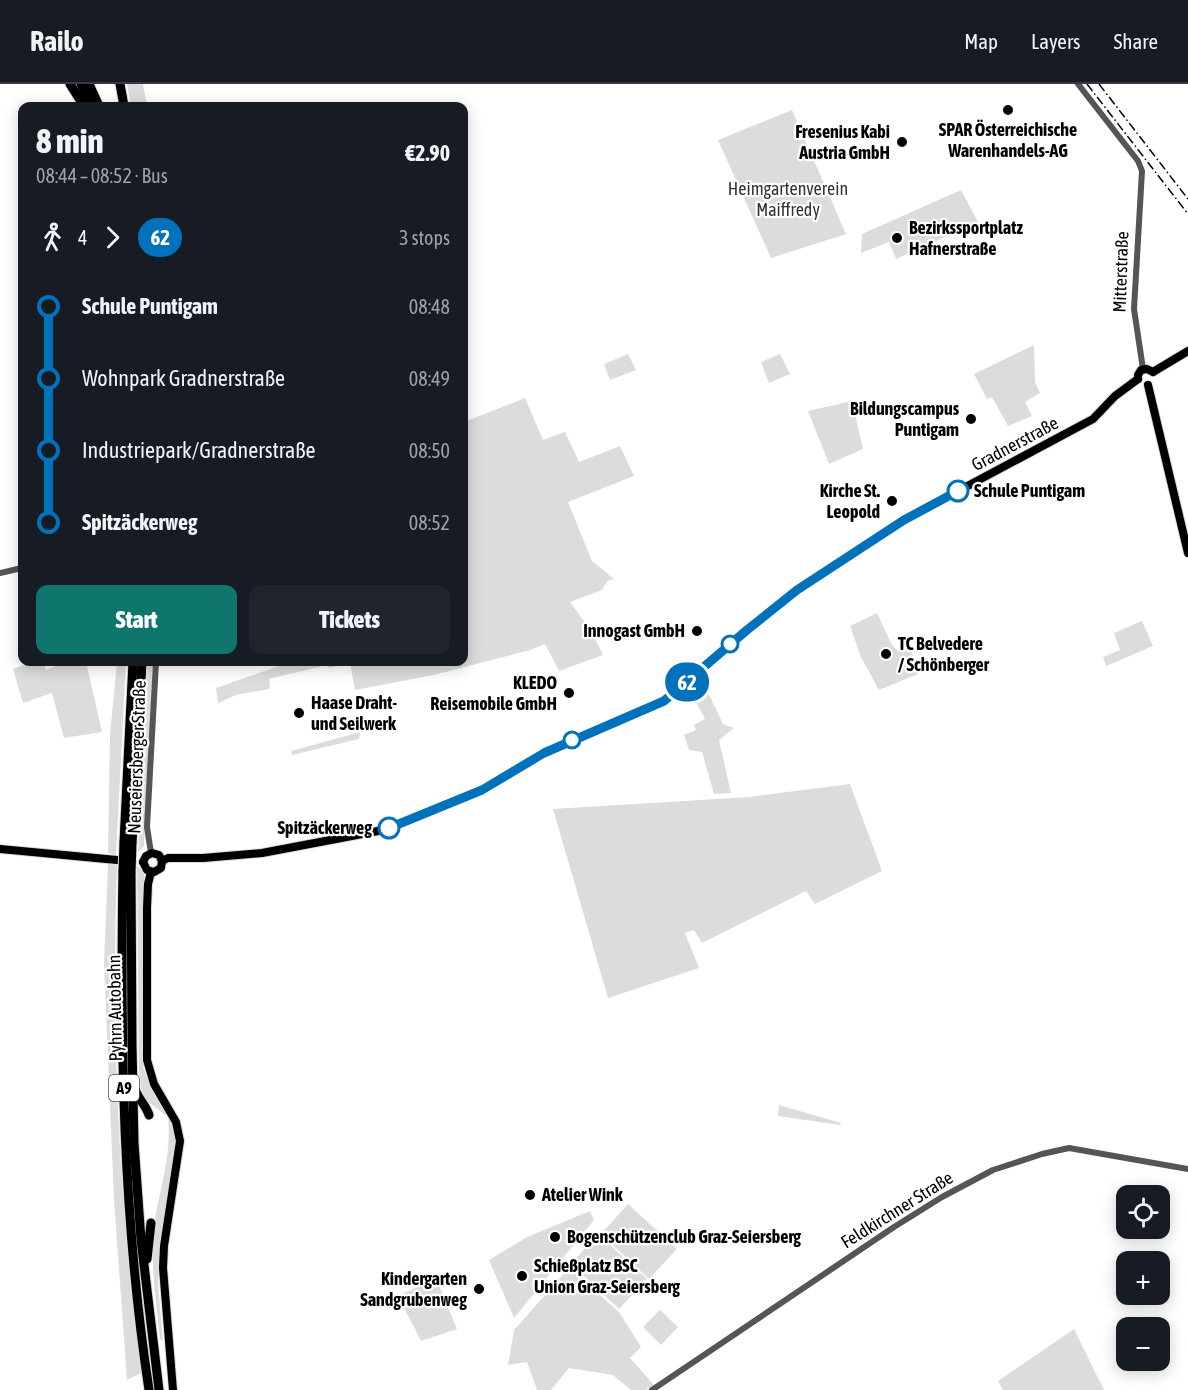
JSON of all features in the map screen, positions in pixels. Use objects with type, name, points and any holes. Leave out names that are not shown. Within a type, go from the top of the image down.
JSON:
[{"type":"highway","points":[[70,84],[81,102]]},
{"type":"highway","points":[[81,84],[90,102]]},
{"type":"highway","points":[[89,84],[97,102]]},
{"type":"highway","points":[[120,84],[123,102]]},
{"type":"highway","name":"Pyhrn Autobahn","points":[[133,666],[127,872],[121,964],[126,1132],[133,1243],[149,1390]]},
{"type":"highway","name":"Pyhrn Autobahn","points":[[128,842],[142,666]]},
{"type":"highway","name":"Pyhrn Autobahn","points":[[127,872],[134,1143],[145,1273],[159,1390]]},
{"type":"highway","points":[[132,1074],[136,1093],[149,1115]]},
{"type":"highway","points":[[145,1273],[151,1223]]},
{"type":"main road","points":[[1153,372],[1188,351]]},
{"type":"main road","points":[[1148,385],[1138,380],[1139,373],[1143,369],[1153,372]]},
{"type":"main road","points":[[1148,385],[1154,379],[1153,372]]},
{"type":"main road","name":"Gradnerstraße","points":[[162,861],[168,858],[204,858],[262,853],[390,828],[482,790],[544,753],[664,701],[747,630],[806,584],[904,520],[1094,419],[1115,396],[1138,380]]},
{"type":"main road","points":[[1148,385],[1188,553]]},
{"type":"main road","points":[[0,849],[117,860]]},
{"type":"main road","points":[[151,853],[157,854],[162,861],[160,869],[151,872],[140,862],[151,853]]},
{"type":"main road","points":[[151,872],[147,908],[147,1060],[154,1084],[176,1122],[180,1141],[163,1260],[173,1390]]},
{"type":"street","name":"Mitterstraße","points":[[1078,84],[1138,161],[1143,175],[1137,224],[1134,309],[1143,369]]},
{"type":"street","points":[[0,573],[18,569]]},
{"type":"street","name":"Neuseiersberger Straße","points":[[151,853],[147,827],[156,666]]},
{"type":"street","name":"Feldkirchner Straße","points":[[652,1390],[894,1227],[942,1197],[993,1170],[1052,1151],[1069,1148],[1188,1169]]},
{"type":"green space","points":[[127,84],[143,84],[146,102],[130,102]]},
{"type":"green space","name":"Heimgartenverein Maiffredy","points":[[792,110],[846,234],[771,258],[718,140]]},
{"type":"green space","points":[[961,190],[978,222],[896,259],[889,242],[861,253],[862,234]]},
{"type":"green space","points":[[1034,345],[1035,382],[1040,393],[1025,402],[1032,416],[1008,426],[992,397],[987,399],[974,374]]},
{"type":"green space","points":[[628,354],[636,370],[610,380],[604,364]]},
{"type":"green space","points":[[780,354],[790,374],[769,383],[761,362]]},
{"type":"green space","points":[[525,398],[543,440],[565,432],[579,462],[620,446],[634,476],[568,502],[592,561],[614,579],[607,581],[602,590],[570,602],[592,632],[603,655],[559,671],[545,644],[530,650],[434,675],[355,690],[351,666],[468,666],[468,420]]},
{"type":"green space","points":[[852,401],[863,449],[829,464],[808,411]]},
{"type":"green space","name":"TC Belvedere / Schönberger","points":[[877,613],[892,645],[897,650],[908,646],[919,668],[918,674],[879,690],[861,657],[850,626]]},
{"type":"green space","points":[[1142,621],[1153,646],[1106,666],[1103,657],[1120,650],[1114,633]]},
{"type":"green space","points":[[21,666],[44,666],[46,670],[56,666],[87,666],[102,732],[64,738],[52,693],[23,703],[13,669]]},
{"type":"green space","points":[[117,666],[126,666],[116,855],[108,853],[110,735]]},
{"type":"green space","points":[[148,666],[153,666],[144,846],[138,853]]},
{"type":"green space","points":[[279,666],[323,666],[269,679],[269,689],[236,695],[218,703],[216,688]]},
{"type":"green space","points":[[703,675],[707,690],[723,724],[734,728],[719,740],[731,793],[714,794],[702,752],[689,750],[684,735],[696,730],[694,725],[705,719],[688,687]]},
{"type":"green space","points":[[360,732],[359,739],[292,755],[291,751]]},
{"type":"green space","points":[[850,784],[882,871],[815,904],[806,891],[702,943],[694,930],[685,933],[699,968],[608,998],[553,809],[749,797]]},
{"type":"green space","points":[[108,864],[117,865],[115,992],[118,1120],[127,1247],[141,1373],[127,1380],[114,1200],[104,963]]},
{"type":"green space","points":[[137,866],[144,872],[143,1067],[150,1086],[172,1119],[176,1139],[159,1259],[158,1284],[163,1341],[160,1339],[155,1297],[153,1241],[156,1213],[167,1160],[169,1132],[168,1117],[142,1097],[139,1072]]},
{"type":"green space","points":[[779,1105],[841,1123],[840,1125],[778,1116]]},
{"type":"green space","points":[[628,1204],[677,1249],[649,1279],[601,1234]]},
{"type":"green space","name":"Schießplatz BSC Union Graz-Seiersberg","points":[[590,1211],[594,1220],[514,1318],[489,1260],[527,1237]]},
{"type":"green space","points":[[598,1234],[647,1279],[619,1309],[571,1264]]},
{"type":"green space","points":[[569,1268],[619,1312],[641,1347],[630,1358],[654,1385],[646,1390],[631,1390],[613,1375],[569,1368],[551,1390],[537,1390],[527,1362],[508,1365],[514,1330]]},
{"type":"green space","points":[[436,1278],[457,1329],[421,1341],[398,1296]]},
{"type":"green space","points":[[660,1310],[678,1327],[661,1345],[643,1327]]},
{"type":"green space","points":[[1074,1329],[1104,1390],[1003,1390],[998,1381]]},
{"type":"railway","points":[[1087,84],[1188,214]]},
{"type":"railway","points":[[1099,84],[1188,199]]},
{"type":"bus line","name":"62","points":[[389,828],[482,790],[544,753],[664,701],[797,590],[904,520],[958,491]]},
{"type":"place","name":"SPAR Österreichische Warenhandels-AG","points":[[1008,110]]},
{"type":"place","name":"Fresenius Kabi Austria GmbH","points":[[902,142]]},
{"type":"place","name":"Bezirkssportplatz Hafnerstraße","points":[[897,238]]},
{"type":"place","name":"Bildungscampus Puntigam","points":[[971,419]]},
{"type":"place","name":"Schule Puntigam","points":[[958,491]]},
{"type":"place","name":"Kirche St. Leopold","points":[[892,501]]},
{"type":"place","name":"Innogast GmbH","points":[[697,631]]},
{"type":"place","name":"TC Belvedere / Schönberger","points":[[886,654]]},
{"type":"place","name":"KLEDO Reisemobile GmbH","points":[[569,693]]},
{"type":"place","name":"Haase Draht- und Seilwerk","points":[[299,713]]},
{"type":"place","name":"Spitzäckerweg","points":[[389,828]]},
{"type":"place","name":"Atelier Wink","points":[[530,1195]]},
{"type":"place","name":"Bogenschützenclub Graz-Seiersberg","points":[[555,1237]]},
{"type":"place","name":"Schießplatz BSC Union Graz-Seiersberg","points":[[522,1276]]},
{"type":"place","name":"Kindergarten Sandgrubenweg","points":[[479,1289]]}]
